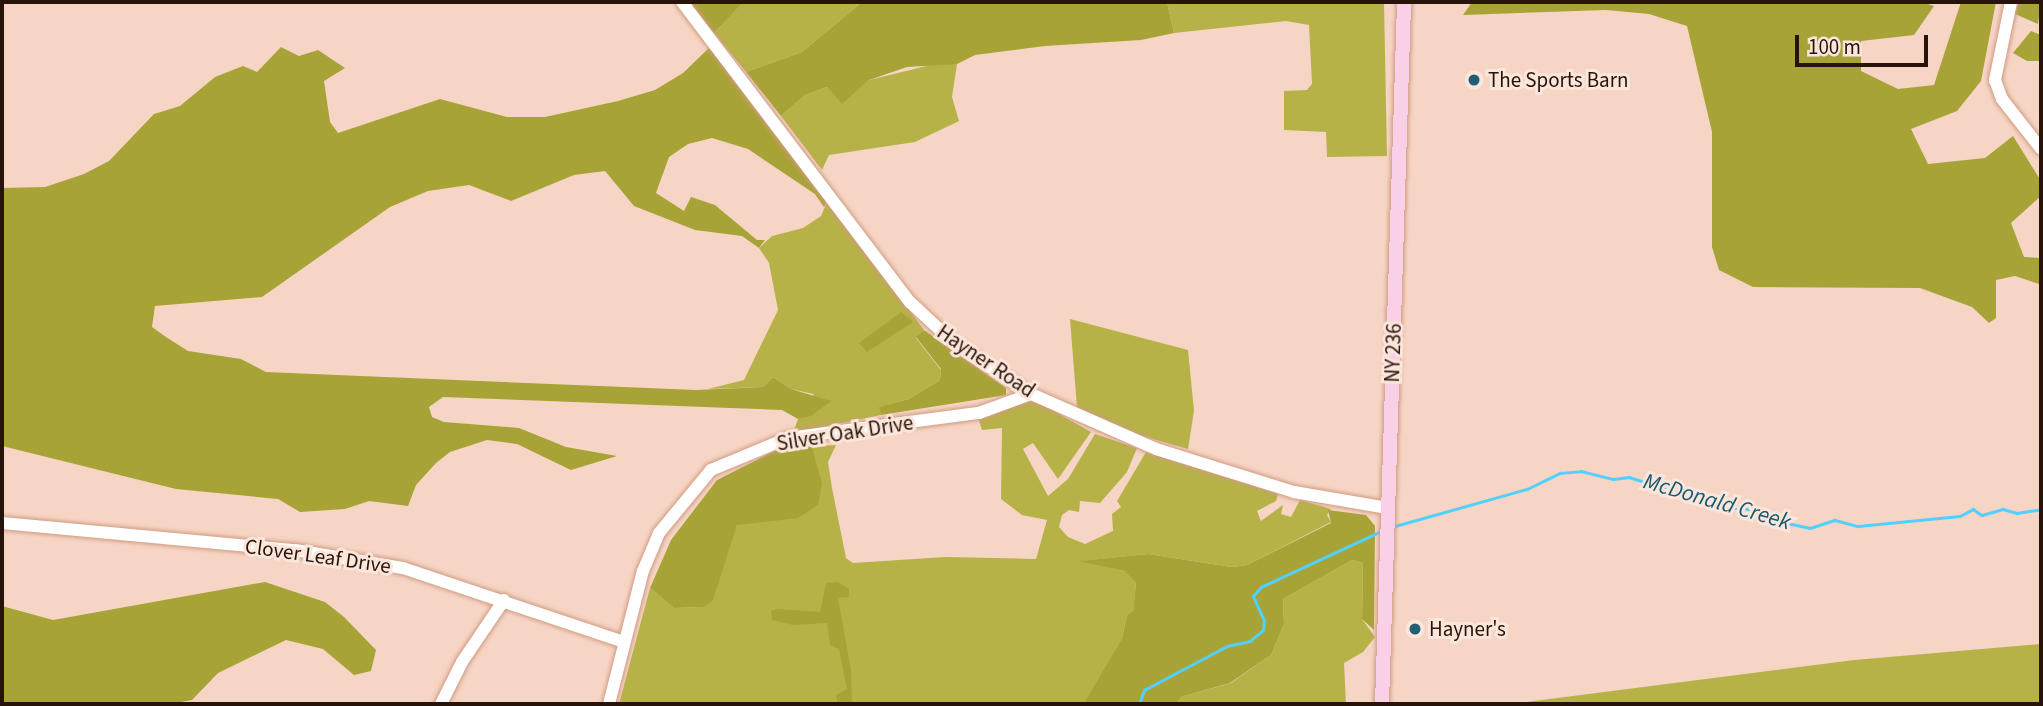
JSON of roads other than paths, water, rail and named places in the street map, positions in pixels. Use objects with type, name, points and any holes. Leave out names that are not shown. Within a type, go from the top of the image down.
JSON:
[{"type":"main road","name":"NY 236","points":[[1382,704],[1404,2]]},
{"type":"street","name":"Hayner Road","points":[[682,2],[910,302],[957,346],[1031,394],[1156,449],[1304,495],[1388,508]]},
{"type":"street","points":[[2011,2],[1995,80],[2002,99],[2041,149]]},
{"type":"street","name":"Silver Oak Drive","points":[[609,704],[643,571],[659,533],[711,471],[788,439],[979,413],[1031,394]]},
{"type":"street","name":"Clover Leaf Drive","points":[[2,523],[295,550],[403,568],[624,642]]},
{"type":"street","points":[[441,704],[462,662],[504,600]]},
{"type":"waterway","name":"McDonald Creek","points":[[1395,526],[1527,489],[1560,473],[1581,471],[1613,479],[1629,477],[1732,509],[1747,509],[1763,518],[1810,528],[1835,520],[1858,526],[1960,516],[1973,509],[1982,515],[2003,509],[2017,513],[2041,509]]},
{"type":"waterway","name":"McDonald Creek","points":[[1139,704],[1144,690],[1227,646],[1250,641],[1263,630],[1264,621],[1253,596],[1261,587],[1379,532]]},
{"type":"place","name":"The Sports Barn","points":[[1474,80]]},
{"type":"place","name":"Hayner's","points":[[1415,629]]}]
